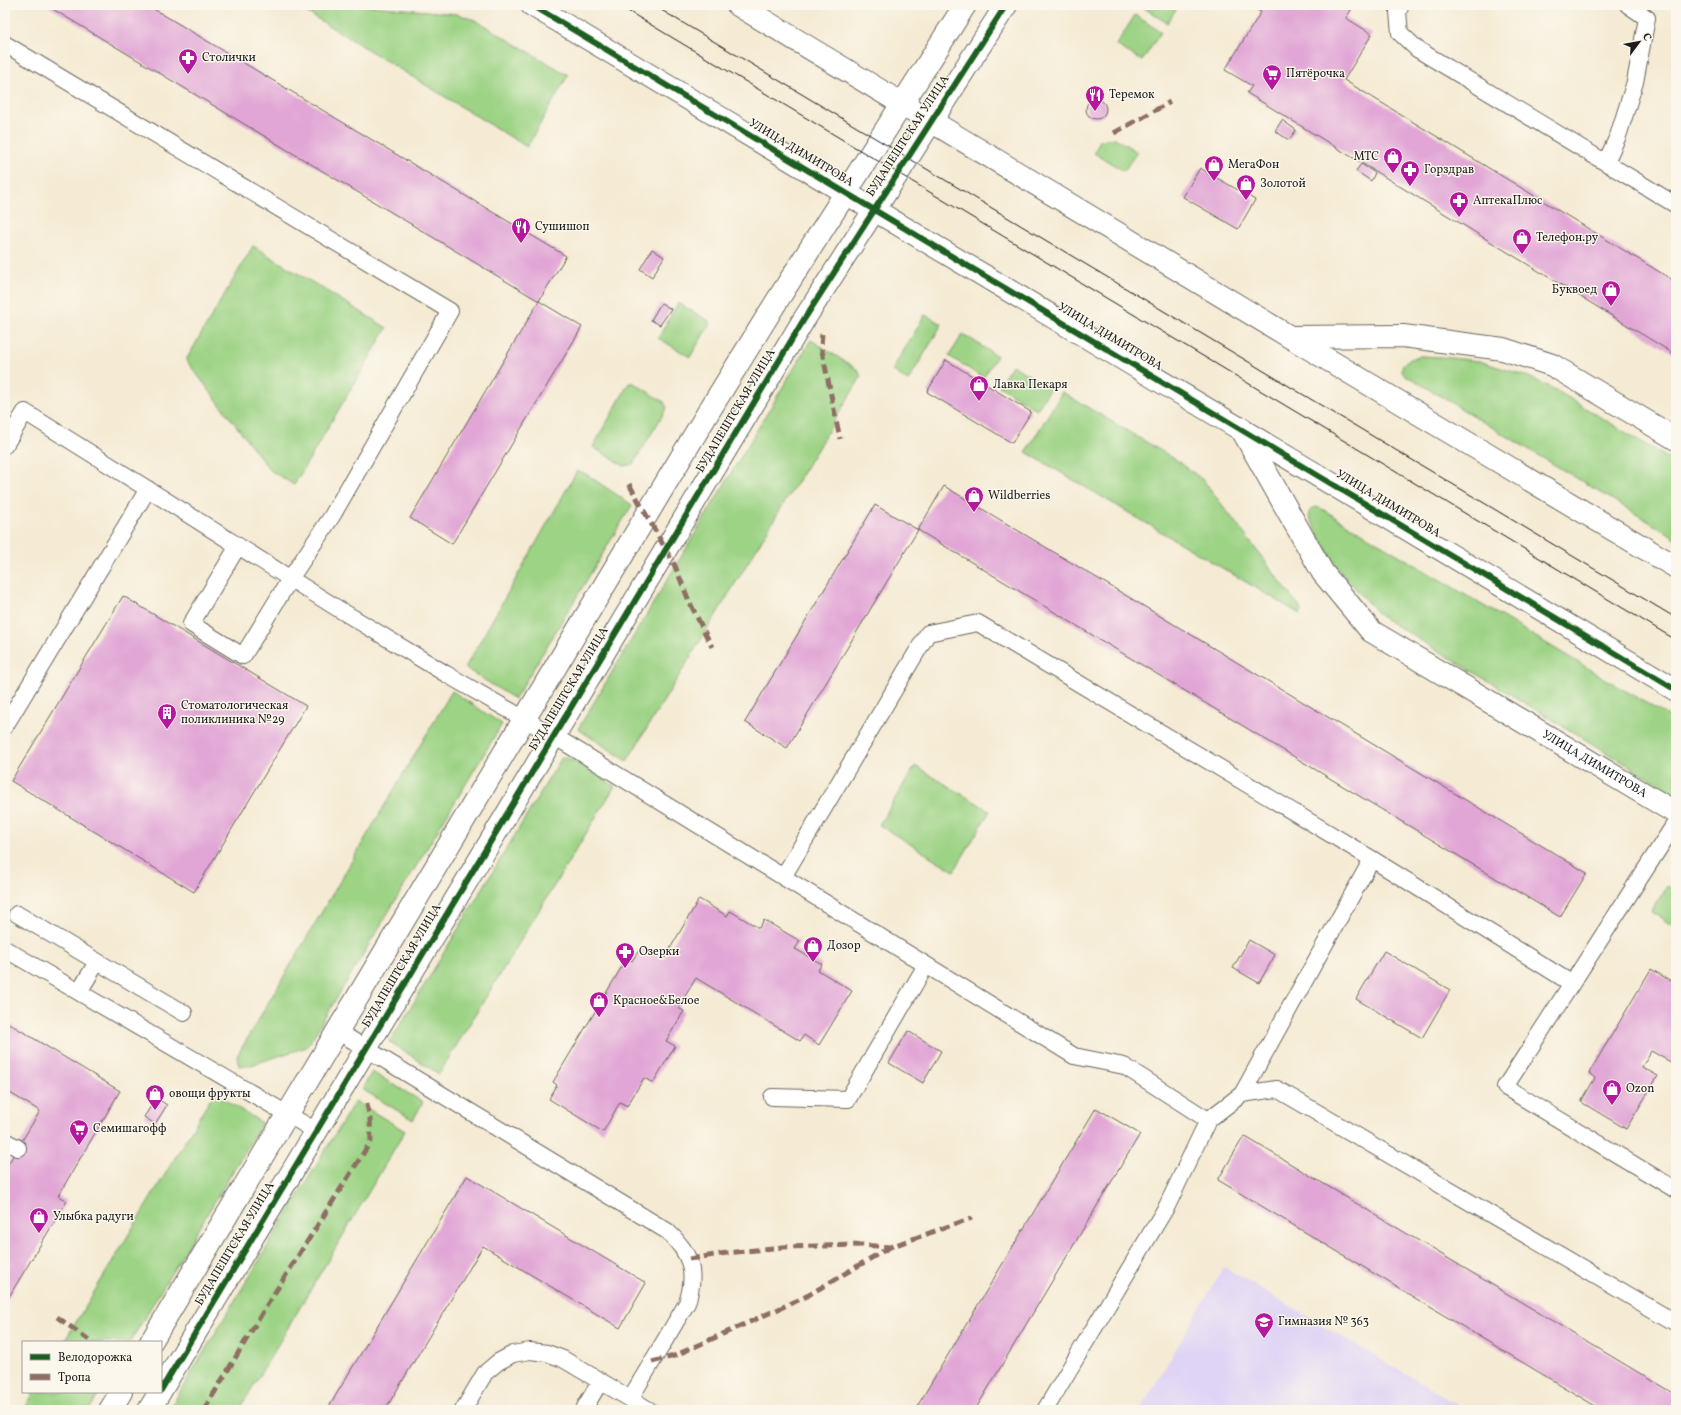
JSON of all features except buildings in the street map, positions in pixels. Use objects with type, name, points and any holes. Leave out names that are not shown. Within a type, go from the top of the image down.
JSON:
[{"type":"street","name":"УЛИЦА ДИМИТРОВА","points":[[532,5],[1241,428],[1676,690]]},
{"type":"street","points":[[738,5],[1676,567]]},
{"type":"street","name":"БУДАПЕШТСКАЯ УЛИЦА","points":[[152,1341],[709,411],[965,5]]},
{"type":"street","name":"БУДАПЕШТСКАЯ УЛИЦА","points":[[162,1388],[787,349],[874,209],[1006,5]]},
{"type":"street","points":[[1290,337],[1403,336],[1503,349],[1552,365],[1676,439]]},
{"type":"street","name":"УЛИЦА ДИМИТРОВА","points":[[1241,428],[1323,573],[1371,631],[1676,813]]},
{"type":"street","points":[[110,1410],[120,1393]]},
{"type":"street","name":"БУДАПЕШТСКАЯ УЛИЦА","points":[[149,1410],[159,1393]]},
{"type":"lane","points":[[1401,5],[1398,12],[1400,33],[1417,50],[1676,205]]},
{"type":"lane","points":[[1606,162],[1618,136],[1635,82],[1647,18],[1628,5]]},
{"type":"lane","points":[[5,44],[450,311],[332,516],[290,578],[243,656],[191,624],[238,546]]},
{"type":"lane","points":[[5,445],[25,412],[238,546],[446,674],[525,718],[1074,1056],[1124,1066],[1208,1120]]},
{"type":"lane","points":[[5,726],[148,489]]},
{"type":"lane","points":[[783,877],[928,633],[978,623],[1372,859],[1571,983]]},
{"type":"lane","points":[[1676,822],[1505,1087],[1676,1190]]},
{"type":"lane","points":[[1045,1410],[1167,1206],[1208,1120],[1242,1094],[1372,859]]},
{"type":"lane","points":[[17,914],[184,1013]]},
{"type":"lane","points":[[5,949],[316,1132]]},
{"type":"lane","points":[[79,992],[97,962]]},
{"type":"lane","points":[[772,1096],[848,1099],[926,965]]},
{"type":"lane","points":[[337,1031],[667,1231],[680,1243],[689,1259],[692,1274],[691,1289],[687,1303],[630,1399]]},
{"type":"lane","points":[[1242,1094],[1277,1089],[1676,1323]]},
{"type":"lane","points":[[462,1410],[485,1373],[498,1362],[513,1354],[530,1351],[547,1353],[563,1359],[649,1410]]},
{"type":"lane","points":[[586,1406],[600,1382]]},
{"type":"shaded area","name":"Гимназия № 363","points":[[1224,1267],[1467,1410],[1140,1410]]},
{"type":"green space","points":[[295,5],[362,5],[457,14],[475,20],[568,75],[527,147]]},
{"type":"green space","points":[[1179,5],[1167,23],[1141,6]]},
{"type":"green space","points":[[1135,15],[1161,32],[1142,61],[1116,45]]},
{"type":"green space","points":[[1115,138],[1137,152],[1124,171],[1094,153],[1100,140]]},
{"type":"green space","points":[[253,246],[387,328],[294,485],[270,470],[186,360]]},
{"type":"green space","points":[[678,303],[711,322],[690,357],[658,338]]},
{"type":"green space","points":[[925,315],[942,324],[908,381],[892,370]]},
{"type":"green space","points":[[963,334],[997,356],[983,378],[949,356]]},
{"type":"green space","points":[[811,340],[858,370],[861,377],[627,761],[578,729]]},
{"type":"green space","points":[[1419,356],[1479,361],[1529,377],[1554,389],[1676,463],[1676,538],[1402,372],[1403,365],[1409,359]]},
{"type":"green space","points":[[1012,365],[1050,388],[1037,410],[999,386]]},
{"type":"green space","points":[[629,383],[634,383],[664,402],[667,408],[633,464],[624,466],[593,447]]},
{"type":"green space","points":[[1062,392],[1178,461],[1204,481],[1302,610],[1300,614],[1026,452]]},
{"type":"green space","points":[[577,471],[586,474],[632,505],[515,699],[465,668]]},
{"type":"green space","points":[[1316,507],[1322,509],[1676,721],[1676,794],[1380,616],[1338,569],[1309,516],[1309,512]]},
{"type":"green space","points":[[452,691],[502,724],[307,1047],[248,1066],[239,1066],[237,1056]]},
{"type":"green space","points":[[562,757],[570,759],[615,786],[439,1074],[390,1042]]},
{"type":"green space","points":[[915,766],[990,811],[954,871],[879,825]]},
{"type":"green space","points":[[1667,886],[1676,891],[1676,927],[1651,912]]},
{"type":"green space","points":[[372,1072],[423,1102],[413,1120],[362,1089]]},
{"type":"green space","points":[[214,1093],[262,1123],[131,1341],[65,1341]]},
{"type":"green space","points":[[355,1101],[405,1131],[239,1410],[169,1410]]},
{"type":"green space","points":[[33,1393],[99,1393],[89,1410],[24,1410]]},
{"type":"tram line","points":[[618,5],[1676,640]]},
{"type":"tram line","points":[[653,5],[1676,618]]},
{"type":"marked path","points":[[1114,133],[1170,102]]},
{"type":"marked path","points":[[822,334],[821,346],[840,439]]},
{"type":"marked path","points":[[629,484],[675,566],[689,601],[712,647]]},
{"type":"marked path","points":[[204,1410],[267,1305],[371,1141],[370,1119],[366,1099]]},
{"type":"marked path","points":[[689,1259],[783,1247],[863,1245],[890,1247],[972,1218]]},
{"type":"marked path","points":[[652,1362],[674,1356],[805,1297],[890,1247]]},
{"type":"marked path","points":[[57,1317],[91,1341]]},
{"type":"cycle path","points":[[532,5],[1676,690]]},
{"type":"cycle path","points":[[162,1388],[803,321],[1006,5]]},
{"type":"place","name":"Столички","points":[[188,75]]},
{"type":"place","name":"Пятёрочка","points":[[1272,91]]},
{"type":"place","name":"Теремок","points":[[1095,112]]},
{"type":"place","name":"МТС","points":[[1393,174]]},
{"type":"place","name":"МегаФон","points":[[1214,182]]},
{"type":"place","name":"Горздрав","points":[[1410,187]]},
{"type":"place","name":"Золотой","points":[[1246,201]]},
{"type":"place","name":"АптекаПлюс","points":[[1459,218]]},
{"type":"place","name":"Сушишоп","points":[[521,244]]},
{"type":"place","name":"Телефон.ру","points":[[1522,255]]},
{"type":"place","name":"Буквоед","points":[[1611,307]]},
{"type":"place","name":"Лавка Пекаря","points":[[979,402]]},
{"type":"place","name":"Wildberries","points":[[974,513]]},
{"type":"place","name":"Стоматологическая поликлиника №29","points":[[167,730]]},
{"type":"place","name":"Дозор","points":[[813,963]]},
{"type":"place","name":"Озерки","points":[[625,969]]},
{"type":"place","name":"Красное&Белое","points":[[599,1018]]},
{"type":"place","name":"Ozon","points":[[1612,1106]]},
{"type":"place","name":"овощи фрукты","points":[[155,1111]]},
{"type":"place","name":"Семишагофф","points":[[79,1146]]},
{"type":"place","name":"Улыбка радуги","points":[[39,1234]]},
{"type":"place","name":"Гимназия № 363","points":[[1264,1339]]}]
